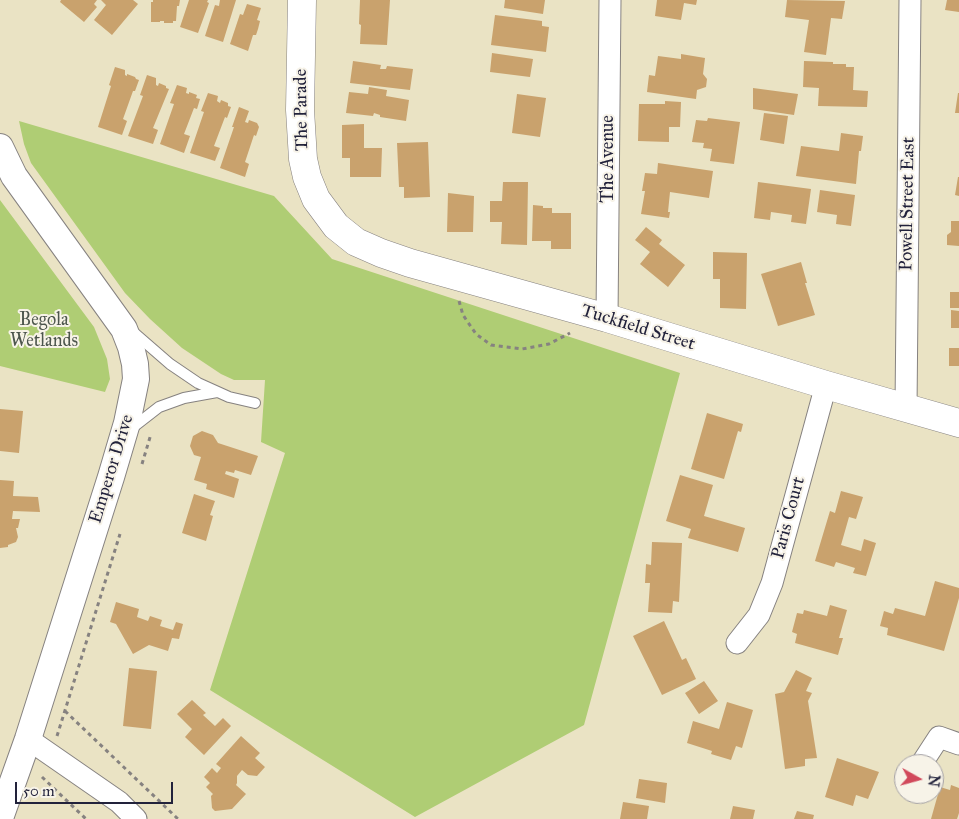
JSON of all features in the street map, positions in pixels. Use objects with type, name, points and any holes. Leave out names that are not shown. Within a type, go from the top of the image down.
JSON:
[{"type":"main road","name":"The Parade","points":[[302,0],[300,110],[302,159],[316,199],[326,215]]},
{"type":"main road","name":"Tuckfield Street","points":[[326,215],[356,242],[381,253],[959,423]]},
{"type":"street","name":"The Avenue","points":[[607,318],[610,0]]},
{"type":"street","name":"Powell Street East","points":[[906,408],[910,0]]},
{"type":"street","name":"Emperor Drive","points":[[0,147],[14,176],[124,330],[131,347],[136,379],[133,400],[123,436],[28,739],[0,818]]},
{"type":"street","name":"Paris Court","points":[[737,643],[760,615],[772,583],[826,385]]},
{"type":"street","points":[[928,754],[939,737],[959,744]]},
{"type":"street","points":[[28,739],[119,802],[136,819]]},
{"type":"lane","points":[[112,311],[137,336],[170,364],[198,383],[229,397],[255,403]]},
{"type":"lane","points":[[123,436],[159,407],[184,398],[217,392]]},
{"type":"path","points":[[456,276],[456,289],[463,315],[476,334],[491,345],[522,349],[549,344],[571,333]]},
{"type":"path","points":[[65,711],[178,819]]},
{"type":"path","points":[[42,777],[86,819]]},
{"type":"green space","points":[[19,121],[274,196],[332,259],[680,373],[584,725],[415,817],[210,690],[285,453],[261,442],[265,380],[234,380],[221,374],[182,348],[125,293],[31,163],[24,144]]},
{"type":"green space","name":"Begola Wetlands","points":[[0,200],[94,327],[107,359],[110,379],[105,392],[0,366]]},
{"type":"building","points":[[61,0],[97,0],[94,4],[97,7],[84,22],[60,2]]},
{"type":"building","points":[[101,0],[133,0],[138,4],[112,35],[94,20],[106,5]]},
{"type":"building","points":[[153,0],[180,0],[179,6],[177,6],[176,21],[173,21],[173,23],[164,23],[164,21],[151,22],[151,2]]},
{"type":"building","points":[[189,0],[208,0],[207,2],[209,3],[198,33],[180,27]]},
{"type":"building","points":[[220,0],[236,0],[223,42],[205,36],[215,5],[219,6]]},
{"type":"building","points":[[360,0],[390,0],[387,45],[360,44]]},
{"type":"building","points":[[505,0],[545,0],[543,14],[504,8]]},
{"type":"building","points":[[657,0],[697,0],[696,5],[684,3],[681,20],[655,16]]},
{"type":"building","points":[[787,0],[845,1],[842,19],[831,18],[826,55],[804,52],[809,20],[785,17]]},
{"type":"building","points":[[947,0],[959,0],[959,12],[945,10]]},
{"type":"building","points":[[247,4],[261,8],[257,20],[260,21],[258,29],[256,35],[253,35],[248,51],[230,44],[240,14],[243,15]]},
{"type":"building","points":[[495,15],[542,21],[542,26],[549,27],[546,52],[491,45]]},
{"type":"building","points":[[492,53],[533,59],[530,77],[490,72]]},
{"type":"building","points":[[681,54],[705,58],[703,74],[707,79],[706,87],[697,90],[696,99],[647,92],[649,75],[655,76],[658,56],[681,59]]},
{"type":"building","points":[[353,61],[381,65],[380,69],[386,69],[387,66],[413,69],[410,90],[350,83]]},
{"type":"building","points":[[804,61],[833,62],[833,64],[846,64],[846,67],[854,67],[853,90],[868,91],[867,107],[818,106],[819,88],[803,87]]},
{"type":"building","points":[[115,67],[125,70],[125,75],[127,76],[127,74],[139,80],[123,119],[127,121],[122,135],[98,127]]},
{"type":"building","points":[[147,75],[156,78],[156,85],[158,86],[159,83],[169,89],[153,128],[158,130],[153,144],[128,136],[143,96],[140,95]]},
{"type":"building","points":[[177,85],[187,88],[186,93],[189,94],[189,92],[197,95],[196,98],[200,99],[197,109],[194,108],[184,134],[190,136],[184,153],[160,144],[174,104],[170,103]]},
{"type":"building","points":[[369,87],[387,90],[386,96],[409,100],[406,121],[380,117],[380,115],[374,113],[373,116],[346,113],[349,92],[368,94]]},
{"type":"building","points":[[753,88],[798,94],[794,115],[753,109]]},
{"type":"building","points":[[208,93],[218,96],[217,101],[220,103],[221,100],[228,103],[228,106],[231,107],[227,118],[225,117],[214,146],[220,148],[215,161],[190,153],[204,112],[201,111]]},
{"type":"building","points":[[958,93],[959,113],[955,113]]},
{"type":"building","points":[[517,94],[546,98],[540,137],[512,133]]},
{"type":"building","points":[[665,101],[681,102],[680,127],[669,127],[669,142],[638,141],[639,104],[665,104]]},
{"type":"building","points":[[239,107],[249,111],[245,122],[248,123],[249,120],[257,123],[259,127],[256,136],[254,135],[245,162],[249,164],[245,177],[220,168]]},
{"type":"building","points":[[764,113],[788,116],[784,144],[760,140]]},
{"type":"building","points":[[708,118],[740,122],[734,164],[710,161],[712,149],[703,148],[704,143],[692,142],[696,120],[707,121]]},
{"type":"building","points":[[364,124],[364,148],[382,148],[381,177],[350,177],[350,158],[342,158],[342,125]]},
{"type":"building","points":[[841,133],[863,136],[861,151],[859,151],[856,184],[796,176],[801,146],[839,151]]},
{"type":"building","points":[[428,142],[430,197],[404,198],[404,187],[399,187],[397,143]]},
{"type":"building","points":[[658,163],[713,171],[709,198],[670,192],[669,218],[641,214],[645,191],[642,191],[645,173],[657,174]]},
{"type":"building","points":[[959,177],[959,196],[955,195]]},
{"type":"building","points":[[503,182],[528,182],[527,245],[501,244],[502,222],[490,222],[490,201],[502,201]]},
{"type":"building","points":[[758,182],[811,189],[806,224],[791,222],[792,215],[771,212],[770,220],[754,218]]},
{"type":"building","points":[[820,190],[855,195],[851,226],[836,224],[837,215],[817,212]]},
{"type":"building","points":[[448,193],[474,196],[473,232],[447,232]]},
{"type":"building","points":[[533,205],[552,208],[552,213],[571,213],[571,249],[551,249],[551,241],[532,241]]},
{"type":"building","points":[[951,221],[959,221],[959,246],[947,245],[947,235],[951,232]]},
{"type":"building","points":[[646,227],[662,240],[659,244],[685,265],[668,287],[640,264],[650,252],[635,240]]},
{"type":"building","points":[[713,252],[747,253],[746,309],[720,308],[720,279],[713,279]]},
{"type":"building","points":[[801,262],[815,315],[778,326],[761,274]]},
{"type":"building","points":[[950,292],[959,292],[959,308],[950,308]]},
{"type":"building","points":[[951,310],[959,311],[959,328],[951,328]]},
{"type":"building","points":[[949,348],[959,348],[959,366],[949,366]]},
{"type":"building","points":[[0,409],[23,411],[19,453],[0,451]]},
{"type":"building","points":[[707,413],[743,424],[741,432],[738,431],[724,479],[691,469]]},
{"type":"building","points":[[202,431],[213,435],[218,443],[258,456],[251,475],[235,470],[234,473],[226,471],[225,474],[239,479],[234,498],[206,489],[207,484],[194,480],[201,457],[194,455],[190,446],[193,436]]},
{"type":"building","points":[[680,475],[713,485],[704,516],[745,528],[738,552],[688,538],[691,529],[666,521]]},
{"type":"building","points":[[0,480],[14,481],[13,496],[38,497],[40,512],[13,511],[12,519],[20,519],[18,528],[16,528],[18,537],[16,542],[8,545],[8,547],[0,548]]},
{"type":"building","points":[[841,491],[863,497],[856,519],[849,517],[841,545],[861,551],[864,539],[876,543],[866,576],[853,573],[855,568],[836,562],[834,567],[815,561],[830,511],[835,513]]},
{"type":"building","points":[[194,494],[215,501],[210,515],[213,516],[206,541],[182,533]]},
{"type":"building","points":[[652,542],[682,543],[679,602],[673,601],[672,613],[648,612],[650,583],[645,583],[646,564],[651,565]]},
{"type":"building","points":[[935,581],[959,588],[959,598],[944,651],[887,635],[888,628],[880,626],[884,611],[893,614],[895,608],[925,616]]},
{"type":"building","points":[[116,602],[139,609],[137,617],[148,621],[150,616],[162,620],[160,626],[173,630],[176,622],[183,624],[179,639],[172,638],[168,651],[149,645],[133,654],[116,624],[110,622]]},
{"type":"building","points":[[830,605],[847,610],[839,638],[843,638],[838,655],[795,643],[797,634],[792,632],[797,613],[803,614],[804,610],[827,616]]},
{"type":"building","points":[[664,621],[682,660],[686,658],[696,679],[662,695],[633,636]]},
{"type":"building","points":[[129,668],[157,671],[151,729],[123,726]]},
{"type":"building","points":[[796,670],[812,678],[806,691],[812,693],[808,701],[817,758],[805,759],[805,766],[785,769],[775,694],[784,692]]},
{"type":"building","points":[[704,681],[718,701],[699,714],[685,693]]},
{"type":"building","points":[[192,700],[206,713],[203,715],[215,726],[223,718],[231,726],[204,755],[185,737],[192,729],[177,714]]},
{"type":"building","points":[[727,702],[753,710],[742,748],[736,746],[731,760],[711,754],[712,751],[687,743],[693,721],[719,729]]},
{"type":"building","points":[[241,736],[260,753],[255,758],[265,767],[257,776],[248,775],[242,770],[237,776],[236,785],[246,794],[232,809],[215,811],[212,808],[211,796],[213,794],[206,787],[210,783],[204,777],[212,768],[217,773],[221,768],[216,764]]},
{"type":"building","points":[[837,758],[879,772],[868,799],[856,795],[853,806],[825,797]]},
{"type":"building","points":[[639,779],[667,783],[665,803],[636,798]]},
{"type":"building","points":[[951,785],[959,788],[959,813],[957,819],[931,819],[935,804],[944,804],[944,788],[950,790]]},
{"type":"building","points":[[623,802],[649,806],[647,819],[620,819]]},
{"type":"building","points":[[733,806],[755,810],[753,819],[730,819]]},
{"type":"building","points":[[797,811],[814,815],[813,819],[794,819]]}]
